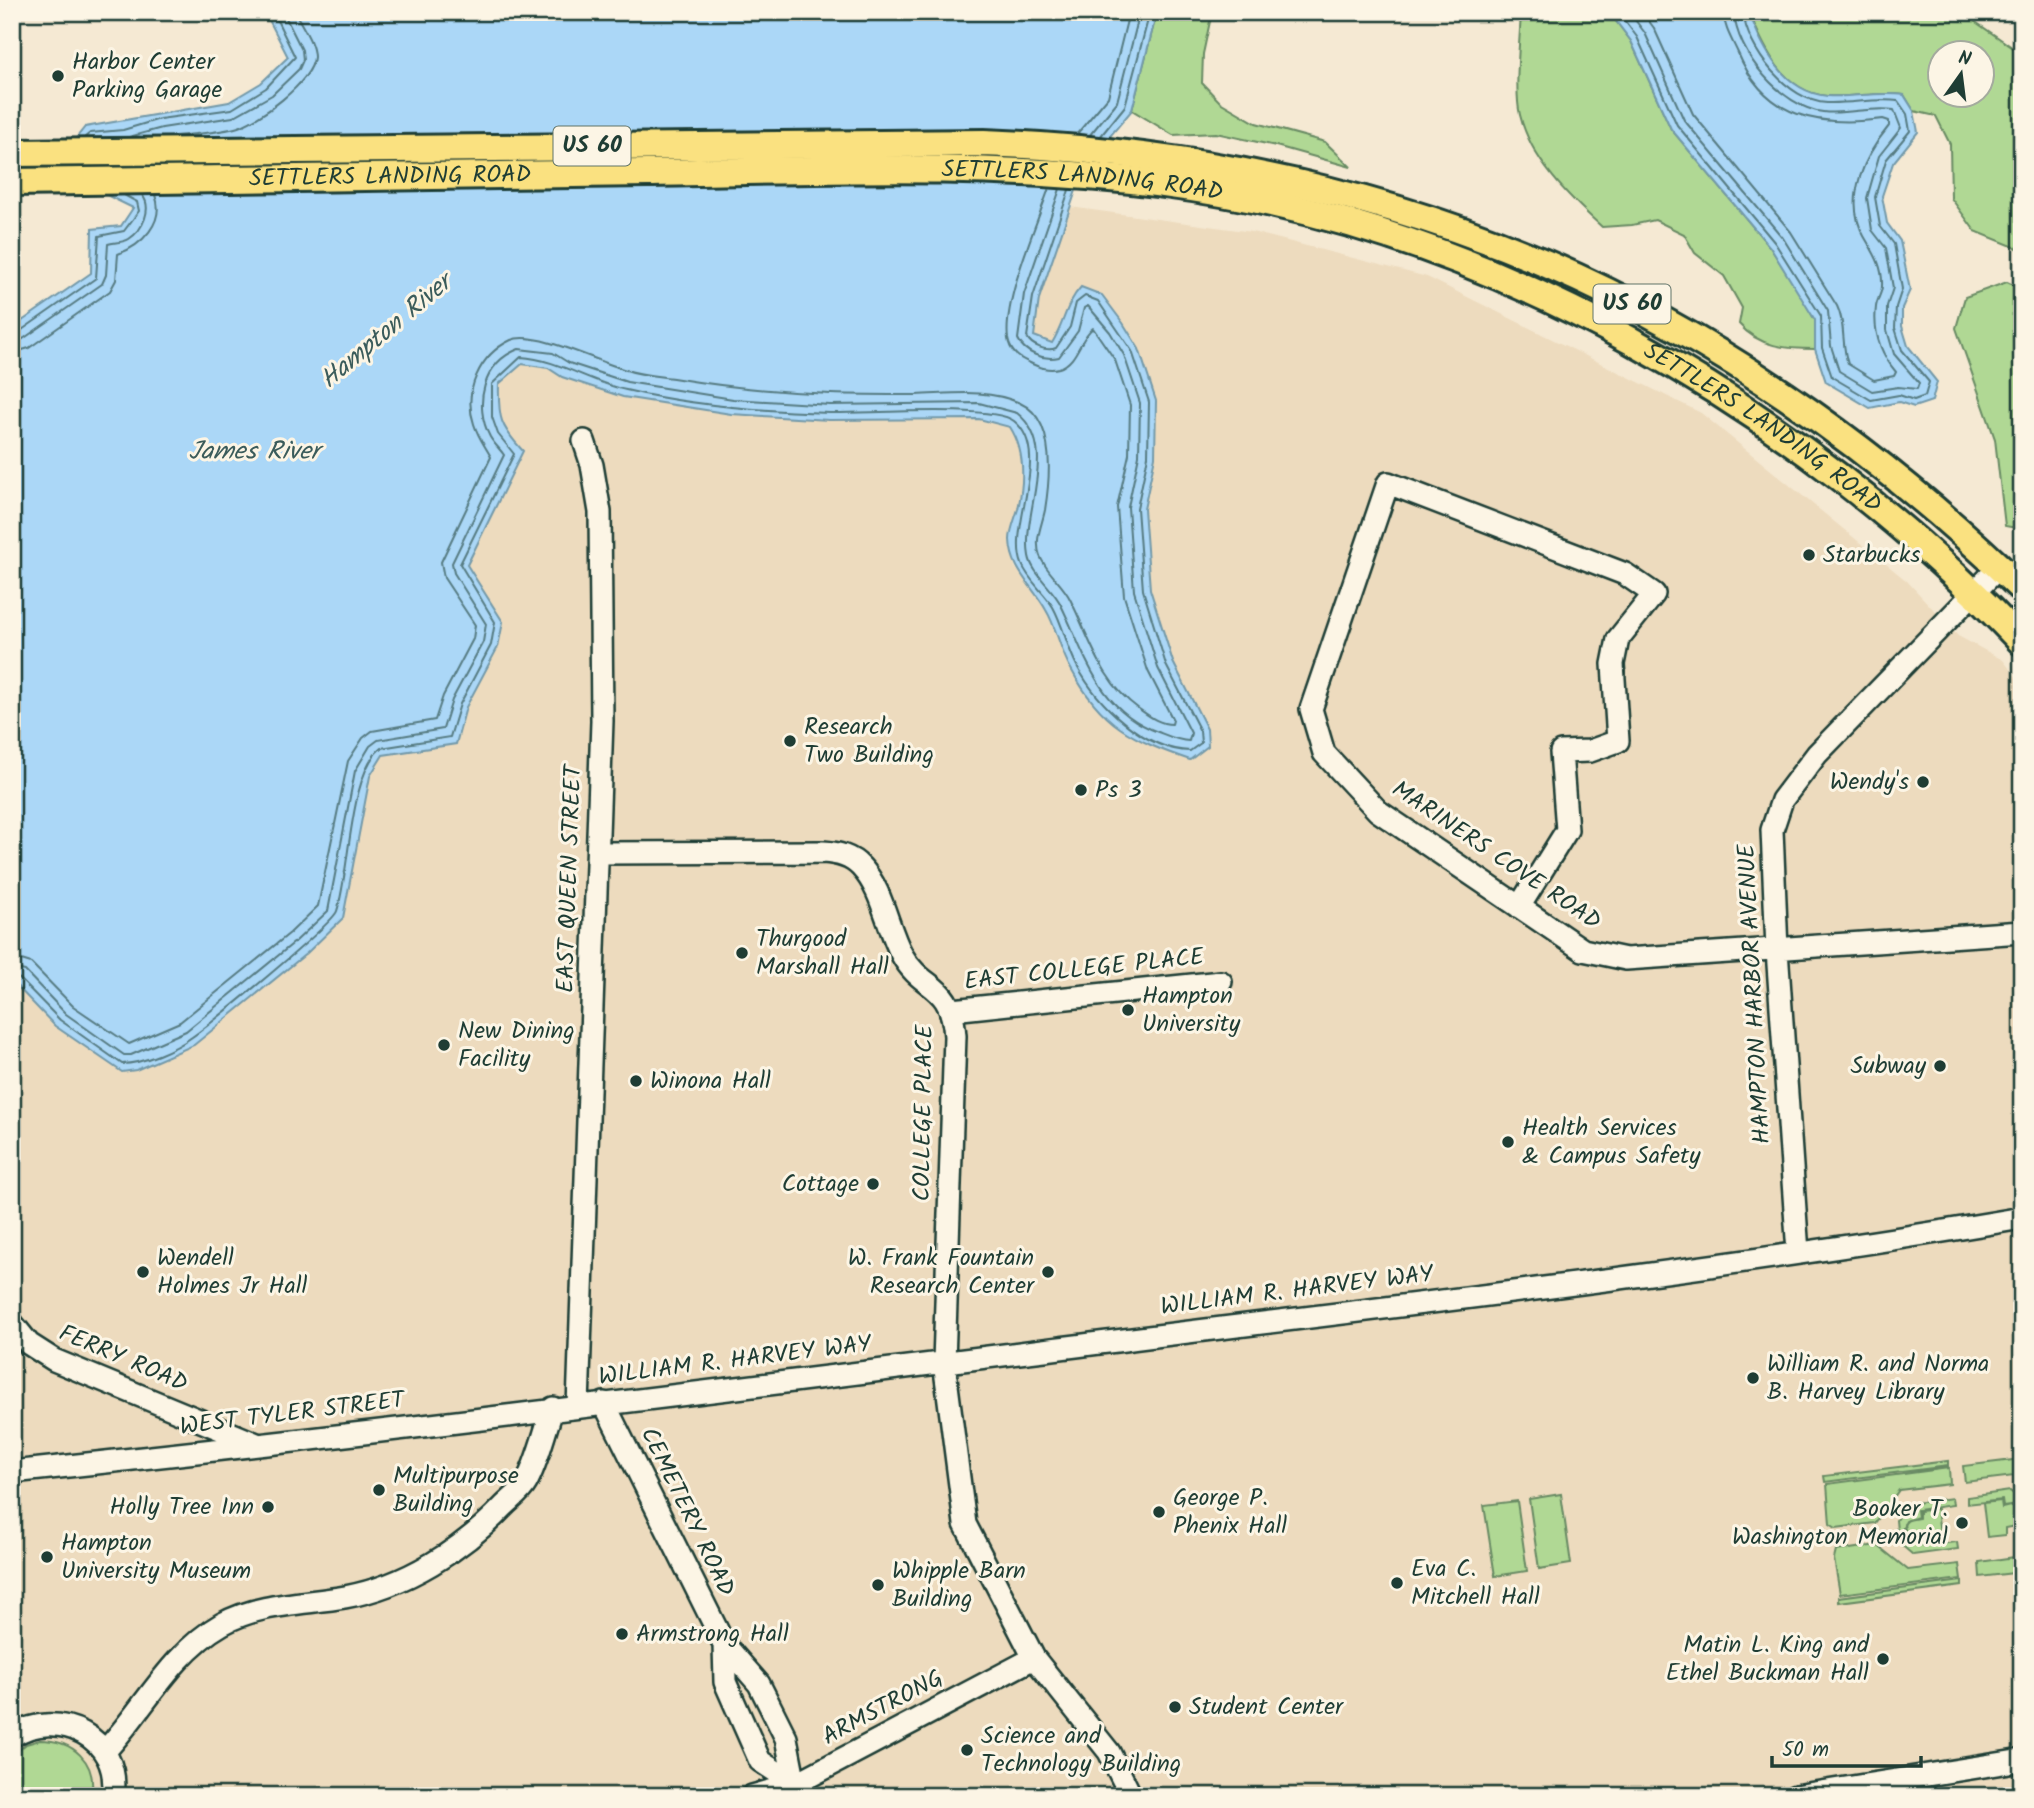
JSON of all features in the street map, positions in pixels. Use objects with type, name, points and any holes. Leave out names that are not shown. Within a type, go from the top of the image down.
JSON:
[{"type":"main road","name":"SETTLERS LANDING ROAD","points":[[12,153],[984,143],[1059,145],[1171,158],[1279,177],[1389,205],[1490,240],[1621,298],[1749,369],[1843,434],[1914,490],[2022,589]]},
{"type":"main road","name":"SETTLERS LANDING ROAD","points":[[12,182],[1024,171],[1168,185],[1277,206],[1417,247],[1485,272],[1610,330],[1745,407],[1798,444],[1898,523],[1974,593],[2022,642]]},
{"type":"street","name":"EAST QUEEN STREET","points":[[578,1406],[599,853],[602,546],[596,482],[584,441]]},
{"type":"street","name":"MARINERS COVE ROAD","points":[[1519,907],[1567,830],[1561,752],[1590,751],[1618,741],[1613,664],[1618,639],[1654,594],[1625,574],[1388,483],[1311,709],[1324,753],[1378,811],[1519,907],[1583,950],[1626,959],[2022,932]]},
{"type":"street","name":"HAMPTON HARBOR AVENUE","points":[[1798,1253],[1777,950],[1772,831],[1782,800],[1817,754],[1999,567]]},
{"type":"street","name":"COLLEGE PLACE","points":[[599,853],[823,852],[852,859],[872,883],[906,961],[942,993],[952,1010],[955,1037],[944,1362],[965,1524],[1034,1658],[1109,1752],[1131,1796]]},
{"type":"street","name":"EAST COLLEGE PLACE","points":[[952,1010],[1221,982]]},
{"type":"street","name":"WILLIAM R. HARVEY WAY","points":[[578,1406],[1798,1253],[2022,1218]]},
{"type":"street","name":"FERRY ROAD","points":[[12,1323],[29,1344],[54,1360],[261,1446]]},
{"type":"street","name":"CEMETERY ROAD","points":[[604,1402],[723,1644],[760,1684],[786,1738],[797,1790]]},
{"type":"street","name":"WEST TYLER STREET","points":[[12,1472],[261,1446],[578,1406]]},
{"type":"street","points":[[104,1752],[170,1670],[224,1623],[265,1609],[345,1597],[384,1586],[449,1553],[495,1516],[526,1483],[553,1408]]},
{"type":"street","name":"CEMETERY ROAD","points":[[723,1644],[725,1682],[760,1761],[797,1790]]},
{"type":"street","name":"ARMSTRONG","points":[[752,1796],[797,1790],[1034,1658]]},
{"type":"street","points":[[12,1736],[25,1728],[47,1723],[69,1726],[89,1736],[104,1752],[112,1769],[113,1796]]},
{"type":"street","points":[[1794,1796],[2022,1760]]},
{"type":"shaded area","name":"Hampton University","points":[[1070,207],[1252,232],[1427,277],[1701,413],[1907,581],[1958,636],[2003,660],[2022,685],[2022,1796],[12,1796],[12,981],[55,1026],[122,1072],[254,994],[307,953],[343,918],[370,776],[383,755],[456,744],[466,707],[498,647],[503,622],[467,565],[523,451],[504,431],[498,415],[499,384],[522,364],[548,368],[562,377],[623,397],[731,414],[829,420],[979,418],[1010,427],[1020,442],[1022,472],[1019,505],[1010,538],[1015,567],[1046,610],[1070,668],[1208,746],[1207,729],[1173,662],[1150,589],[1144,509],[1155,457],[1156,401],[1139,349],[1102,295],[1070,300],[1064,324],[1051,343],[1034,336],[1039,299]]},
{"type":"green space","points":[[1157,12],[1212,12],[1203,54],[1202,83],[1220,102],[1256,123],[1325,142],[1351,167],[1216,133],[1173,135],[1132,110]]},
{"type":"green space","points":[[1521,12],[1609,12],[1631,41],[1671,129],[1770,247],[1798,291],[1815,320],[1815,349],[1774,345],[1747,332],[1739,324],[1742,308],[1724,276],[1695,253],[1684,234],[1655,220],[1602,227],[1564,190],[1533,147],[1520,115],[1517,79]]},
{"type":"green space","points":[[1749,12],[1961,12],[2022,54],[2022,250],[1975,231],[1951,198],[1950,144],[1936,116],[1914,111],[1904,95],[1827,96],[1812,93],[1787,77],[1769,53]]},
{"type":"green space","points":[[2007,282],[2022,289],[2022,529],[2005,526],[1995,439],[1956,328],[1965,297]]},
{"type":"green space","points":[[2022,1459],[2022,1481],[2014,1476],[1965,1482],[1963,1466]]},
{"type":"green space","points":[[1948,1461],[1948,1466],[1825,1482],[1824,1476]]},
{"type":"green space","points":[[1949,1468],[1950,1484],[1899,1490],[1875,1523],[1836,1528],[1830,1524],[1827,1484]]},
{"type":"green space","points":[[2010,1491],[2022,1501],[2022,1515],[2016,1507],[2003,1507],[2002,1500],[1967,1504],[1967,1497]]},
{"type":"green space","points":[[1561,1494],[1571,1564],[1539,1569],[1529,1499]]},
{"type":"green space","points":[[1952,1498],[1953,1505],[1917,1510],[1918,1517],[1910,1520],[1919,1518],[1919,1511],[1937,1509],[1941,1543],[1928,1545],[1957,1542],[1958,1549],[1913,1555],[1898,1542],[1896,1520],[1907,1504]],"holes":[[[1904,1525],[1906,1535],[1913,1539],[1907,1539],[1902,1530]]]},
{"type":"green space","points":[[1517,1501],[1527,1571],[1495,1576],[1484,1505]]},
{"type":"green space","points":[[2001,1501],[2002,1508],[2010,1506],[2019,1511],[2020,1520],[2015,1526],[2005,1528],[2005,1535],[1987,1537],[1983,1503]]},
{"type":"green space","points":[[1877,1545],[1908,1570],[1959,1564],[1961,1579],[1840,1594],[1834,1559],[1836,1551]]},
{"type":"green space","points":[[2022,1556],[2022,1572],[1980,1577],[1979,1562]]},
{"type":"green space","points":[[1962,1581],[1962,1586],[1839,1602],[1839,1597]]},
{"type":"green space","points":[[40,1740],[62,1744],[80,1755],[90,1772],[91,1796],[12,1796],[12,1756],[26,1744]]},
{"type":"water","name":"James River","points":[[265,12],[1157,12],[1132,110],[1084,167],[1039,299],[1034,336],[1052,343],[1081,287],[1102,295],[1139,349],[1156,401],[1155,457],[1144,509],[1150,589],[1173,662],[1207,729],[1208,746],[1190,760],[1151,745],[1120,728],[1094,704],[1082,688],[1067,662],[1050,617],[1018,569],[1011,551],[1010,536],[1018,509],[1022,477],[1021,456],[1010,427],[979,419],[829,420],[731,414],[623,397],[562,377],[548,368],[522,364],[499,384],[499,396],[500,414],[505,428],[523,451],[467,565],[503,622],[498,647],[466,707],[456,744],[383,755],[370,776],[343,918],[307,953],[194,1045],[136,1070],[122,1072],[55,1026],[12,981],[12,328],[91,273],[92,229],[121,226],[133,208],[100,192],[79,162],[73,142],[85,127],[229,102],[261,83],[288,57]]},
{"type":"water","points":[[1609,12],[1749,12],[1768,53],[1798,86],[1827,96],[1904,95],[1914,111],[1918,132],[1893,163],[1882,196],[1887,223],[1900,241],[1910,290],[1902,308],[1902,326],[1908,346],[1937,382],[1932,401],[1914,407],[1899,402],[1870,408],[1826,382],[1815,349],[1815,320],[1770,247],[1671,129],[1631,41]]},
{"type":"place","name":"Harbor Center Parking Garage","points":[[58,76]]},
{"type":"place","name":"Starbucks","points":[[1809,555]]},
{"type":"place","name":"Research Two Building","points":[[790,741]]},
{"type":"place","name":"Wendy's","points":[[1923,782]]},
{"type":"place","name":"Ps 3","points":[[1081,790]]},
{"type":"place","name":"Thurgood Marshall Hall","points":[[742,953]]},
{"type":"place","name":"Hampton University","points":[[1128,1010]]},
{"type":"place","name":"New Dining Facility","points":[[444,1045]]},
{"type":"place","name":"Subway","points":[[1940,1066]]},
{"type":"place","name":"Winona Hall","points":[[636,1081]]},
{"type":"place","name":"Health Services & Campus Safety","points":[[1508,1142]]},
{"type":"place","name":"Cottage","points":[[873,1184]]},
{"type":"place","name":"Wendell Holmes Jr Hall","points":[[143,1272]]},
{"type":"place","name":"W. Frank Fountain Research Center","points":[[1048,1272]]},
{"type":"place","name":"William R. and Norma B. Harvey Library","points":[[1753,1378]]},
{"type":"place","name":"Multipurpose Building","points":[[379,1490]]},
{"type":"place","name":"Holly Tree Inn","points":[[268,1507]]},
{"type":"place","name":"George P. Phenix Hall","points":[[1159,1512]]},
{"type":"place","name":"Booker T. Washington Memorial","points":[[1962,1523]]},
{"type":"place","name":"Hampton University Museum","points":[[47,1557]]},
{"type":"place","name":"Eva C. Mitchell Hall","points":[[1397,1583]]},
{"type":"place","name":"Whipple Barn Building","points":[[878,1585]]},
{"type":"place","name":"Armstrong Hall","points":[[622,1634]]},
{"type":"place","name":"Matin L. King and Ethel Buckman Hall","points":[[1883,1659]]},
{"type":"place","name":"Student Center","points":[[1175,1707]]},
{"type":"place","name":"Science and Technology Building","points":[[967,1750]]},
{"type":"water label","name":"Hampton River","points":[[386,332]]}]
